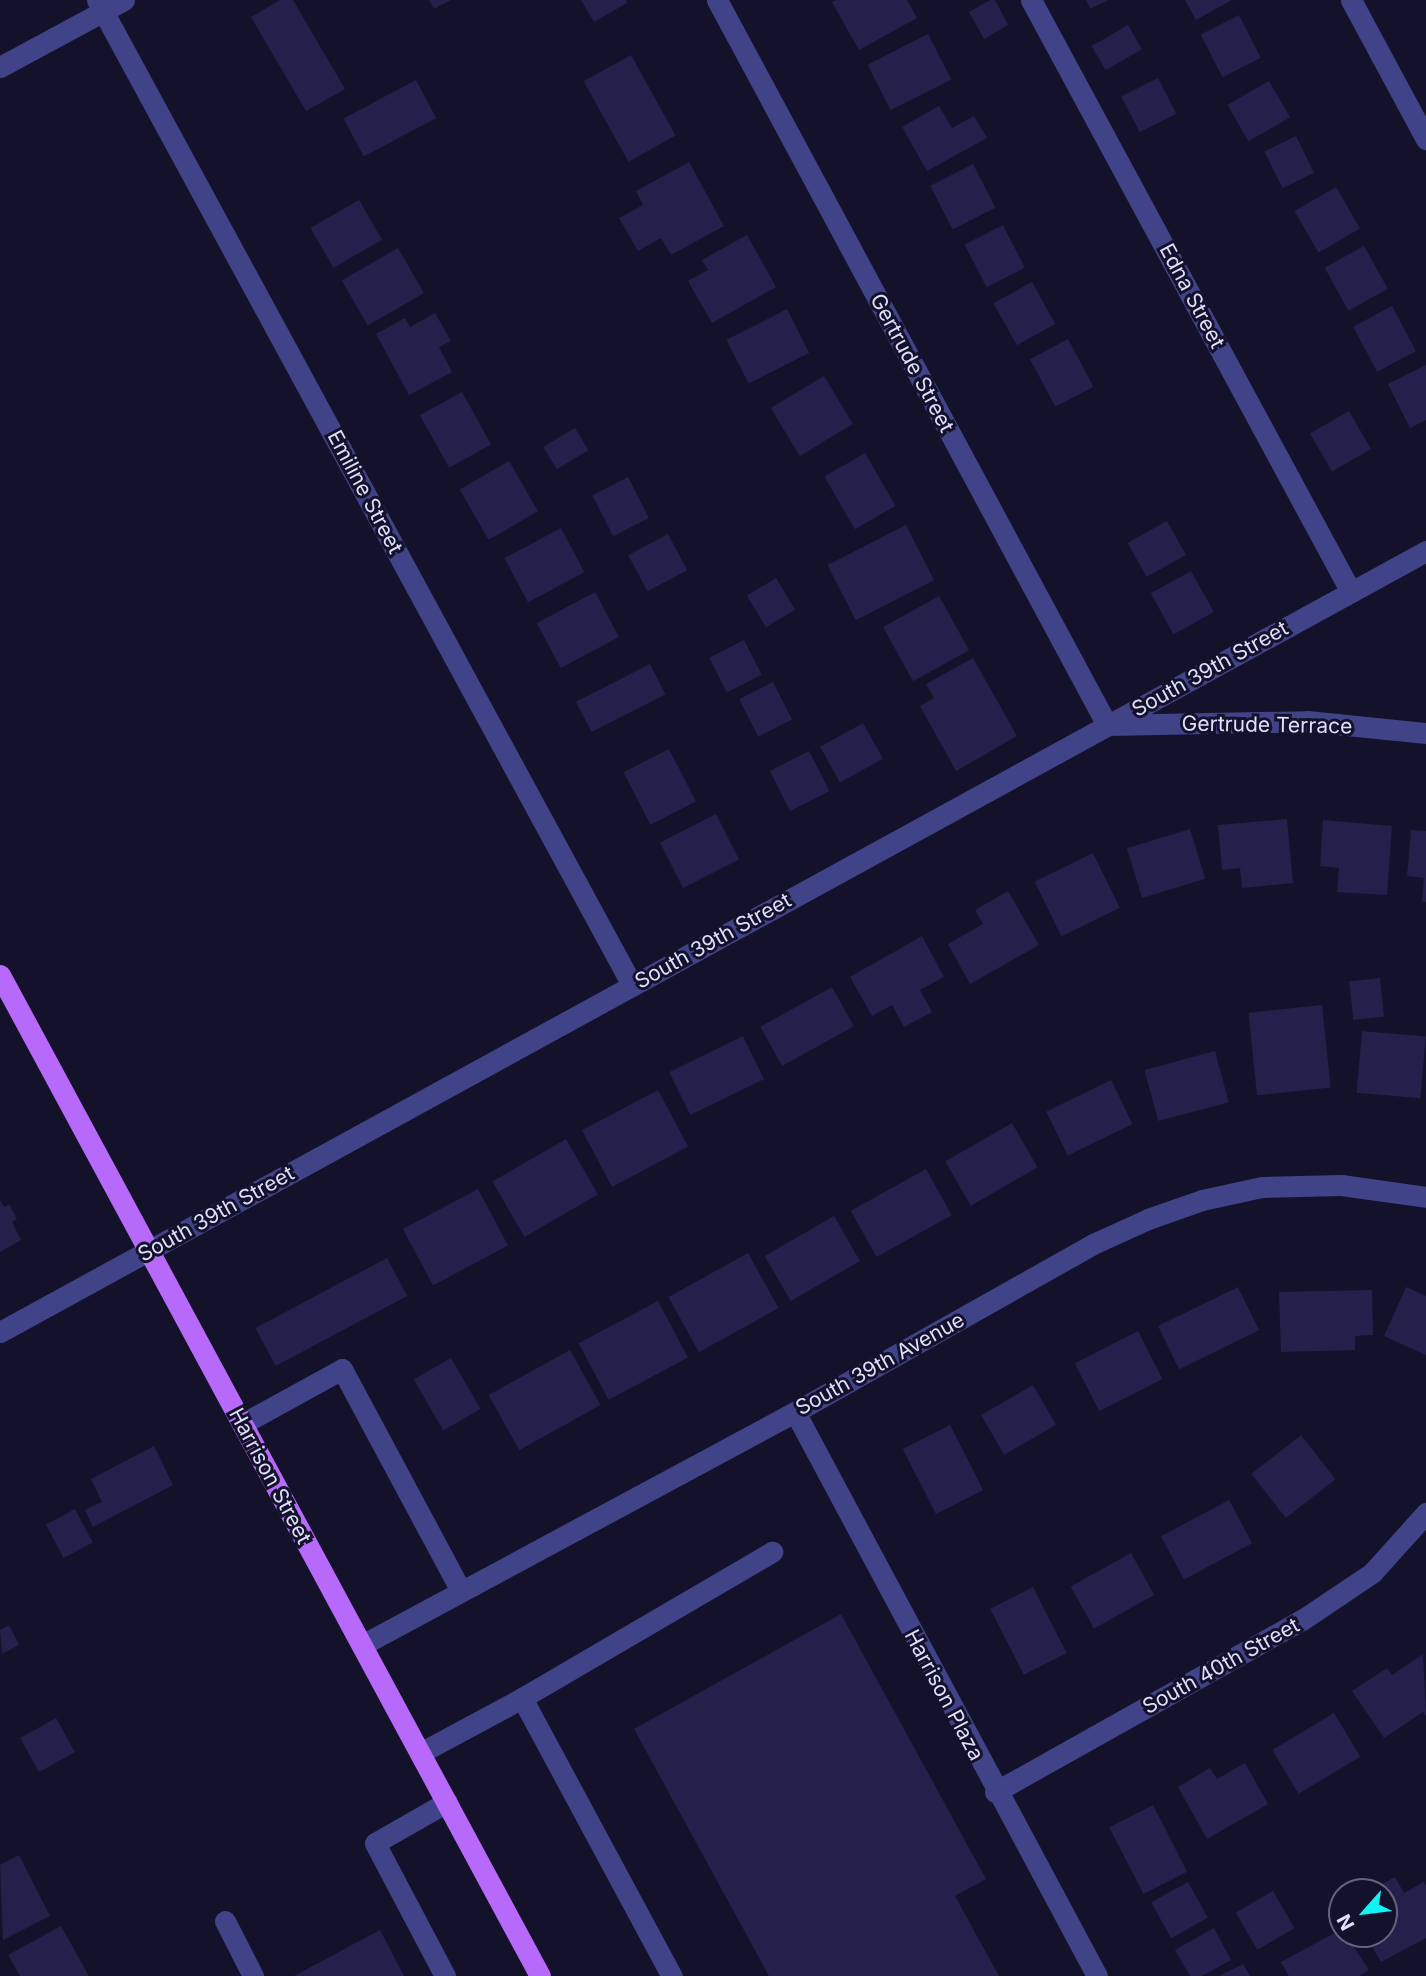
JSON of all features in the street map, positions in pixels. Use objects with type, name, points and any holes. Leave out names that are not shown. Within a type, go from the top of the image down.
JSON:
[{"type":"main road","name":"Harrison Street","points":[[0,975],[540,1976]]},
{"type":"street","points":[[0,67],[100,6],[124,0]]},
{"type":"street","name":"Gertrude Street","points":[[717,0],[1107,725]]},
{"type":"street","name":"Edna Street","points":[[1031,0],[1351,592]]},
{"type":"street","points":[[1351,0],[1426,139]]},
{"type":"street","name":"Emiline Street","points":[[100,6],[632,985]]},
{"type":"street","name":"South 39th Street","points":[[0,1332],[1426,551]]},
{"type":"street","name":"Gertrude Terrace","points":[[1107,725],[1307,721],[1426,733]]},
{"type":"street","name":"South 39th Avenue","points":[[362,1645],[794,1412],[1093,1244],[1202,1199],[1262,1187],[1302,1185],[1379,1189],[1426,1197]]},
{"type":"street","points":[[242,1424],[342,1370],[461,1591]]},
{"type":"street","name":"Harrison Plaza","points":[[794,1412],[1097,1976]]},
{"type":"street","name":"South 40th Street","points":[[996,1792],[1302,1620],[1372,1573],[1426,1513]]},
{"type":"street","points":[[420,1753],[522,1698],[772,1552]]},
{"type":"street","points":[[522,1698],[672,1976]]},
{"type":"street","points":[[446,1976],[375,1843],[447,1802]]},
{"type":"street","points":[[225,1921],[253,1976]]},
{"type":"building","points":[[280,0],[293,0],[345,89],[306,111],[251,17]]},
{"type":"building","points":[[429,0],[451,0],[434,9]]},
{"type":"building","points":[[581,0],[626,0],[627,3],[594,22]]},
{"type":"building","points":[[907,0],[917,18],[859,50],[832,2]]},
{"type":"building","points":[[995,0],[1008,25],[984,39],[969,12]]},
{"type":"building","points":[[1086,0],[1108,0],[1090,9]]},
{"type":"building","points":[[1185,0],[1232,0],[1196,20]]},
{"type":"building","points":[[1239,15],[1261,58],[1222,77],[1201,35]]},
{"type":"building","points":[[1128,25],[1142,49],[1106,70],[1092,46]]},
{"type":"building","points":[[928,34],[951,79],[891,110],[867,65]]},
{"type":"building","points":[[631,55],[676,135],[628,162],[584,81]]},
{"type":"building","points":[[1158,78],[1176,114],[1140,132],[1121,97]]},
{"type":"building","points":[[416,80],[436,118],[364,156],[344,118]]},
{"type":"building","points":[[1269,81],[1290,117],[1248,141],[1227,105]]},
{"type":"building","points":[[939,106],[952,128],[974,116],[987,138],[927,171],[902,127]]},
{"type":"building","points":[[1296,136],[1314,173],[1283,188],[1265,151]]},
{"type":"building","points":[[689,162],[724,226],[671,255],[661,238],[638,251],[619,218],[643,205],[636,191]]},
{"type":"building","points":[[973,164],[995,208],[952,229],[930,186]]},
{"type":"building","points":[[1336,187],[1360,229],[1318,253],[1294,211]]},
{"type":"building","points":[[359,200],[382,240],[334,268],[311,228]]},
{"type":"building","points":[[1003,225],[1025,268],[986,287],[965,245]]},
{"type":"building","points":[[747,235],[776,287],[712,323],[688,281],[708,270],[702,260]]},
{"type":"building","points":[[1364,246],[1388,289],[1348,311],[1325,268]]},
{"type":"building","points":[[398,248],[424,293],[368,326],[342,280]]},
{"type":"building","points":[[1032,282],[1055,324],[1017,345],[994,303]]},
{"type":"building","points":[[1392,306],[1416,351],[1377,372],[1353,327]]},
{"type":"building","points":[[787,309],[809,353],[749,384],[726,340]]},
{"type":"building","points":[[435,313],[451,341],[439,347],[452,372],[409,395],[376,334],[405,318],[410,327]]},
{"type":"building","points":[[1068,339],[1093,387],[1055,407],[1030,359]]},
{"type":"building","points":[[1426,365],[1426,420],[1410,428],[1388,384]]},
{"type":"building","points":[[824,376],[853,424],[800,456],[771,408]]},
{"type":"building","points":[[462,392],[491,444],[449,468],[420,415]]},
{"type":"building","points":[[1349,411],[1371,449],[1332,472],[1310,434]]},
{"type":"building","points":[[575,428],[588,450],[557,469],[543,447]]},
{"type":"building","points":[[865,453],[896,506],[855,529],[824,476]]},
{"type":"building","points":[[509,461],[538,511],[489,540],[460,490]]},
{"type":"building","points":[[628,477],[649,518],[613,536],[592,495]]},
{"type":"building","points":[[1167,521],[1186,555],[1147,577],[1128,543]]},
{"type":"building","points":[[906,525],[934,580],[856,620],[828,565]]},
{"type":"building","points":[[561,528],[584,572],[528,602],[504,558]]},
{"type":"building","points":[[668,534],[687,570],[648,591],[628,555]]},
{"type":"building","points":[[1191,571],[1214,612],[1174,634],[1151,593]]},
{"type":"building","points":[[776,578],[795,610],[766,627],[747,596]]},
{"type":"building","points":[[595,592],[619,637],[561,668],[537,623]]},
{"type":"building","points":[[939,596],[969,650],[913,681],[883,627]]},
{"type":"building","points":[[744,640],[762,675],[727,692],[709,658]]},
{"type":"building","points":[[973,658],[1017,736],[956,771],[920,706],[934,698],[926,684]]},
{"type":"building","points":[[650,664],[665,694],[591,732],[576,702]]},
{"type":"building","points":[[773,682],[792,719],[758,737],[739,699]]},
{"type":"building","points":[[863,723],[883,759],[840,783],[820,747]]},
{"type":"building","points":[[669,749],[696,802],[650,825],[624,772]]},
{"type":"building","points":[[809,751],[829,791],[790,811],[770,771]]},
{"type":"building","points":[[716,814],[739,859],[683,888],[660,843]]},
{"type":"building","points":[[1287,819],[1293,883],[1242,888],[1240,868],[1222,870],[1218,825]]},
{"type":"building","points":[[1323,820],[1392,826],[1387,895],[1337,892],[1339,868],[1320,866]]},
{"type":"building","points":[[1190,829],[1205,879],[1142,898],[1127,848]]},
{"type":"building","points":[[1411,830],[1426,831],[1426,902],[1422,902],[1424,878],[1407,876]]},
{"type":"building","points":[[1093,853],[1120,908],[1061,936],[1035,881]]},
{"type":"building","points":[[1008,891],[1039,945],[970,984],[948,944],[983,924],[975,910]]},
{"type":"building","points":[[922,936],[944,977],[920,990],[932,1012],[904,1027],[892,1005],[872,1016],[850,977]]},
{"type":"building","points":[[1380,978],[1384,1017],[1353,1020],[1349,981]]},
{"type":"building","points":[[832,987],[854,1026],[782,1066],[760,1027]]},
{"type":"building","points":[[1322,1005],[1331,1088],[1257,1095],[1248,1013]]},
{"type":"building","points":[[1362,1031],[1426,1037],[1420,1098],[1357,1093]]},
{"type":"building","points":[[743,1036],[764,1079],[690,1115],[669,1072]]},
{"type":"building","points":[[1215,1051],[1229,1102],[1158,1121],[1144,1070]]},
{"type":"building","points":[[1111,1080],[1132,1124],[1068,1156],[1046,1112]]},
{"type":"building","points":[[658,1090],[688,1147],[612,1187],[582,1130]]},
{"type":"building","points":[[1012,1123],[1038,1167],[971,1206],[945,1162]]},
{"type":"building","points":[[566,1139],[598,1194],[524,1237],[492,1182]]},
{"type":"building","points":[[926,1169],[952,1215],[876,1257],[851,1211]]},
{"type":"building","points":[[478,1189],[508,1246],[433,1285],[403,1229]]},
{"type":"building","points":[[0,1200],[4,1207],[9,1204],[17,1219],[12,1222],[21,1240],[0,1252]]},
{"type":"building","points":[[834,1216],[860,1261],[791,1301],[765,1256]]},
{"type":"building","points":[[748,1253],[779,1308],[699,1352],[668,1297]]},
{"type":"building","points":[[387,1258],[407,1296],[276,1366],[255,1328]]},
{"type":"building","points":[[1238,1287],[1259,1330],[1179,1369],[1158,1326]]},
{"type":"building","points":[[1406,1287],[1426,1296],[1426,1355],[1384,1336]]},
{"type":"building","points":[[1372,1290],[1373,1335],[1355,1336],[1355,1350],[1281,1352],[1279,1292]]},
{"type":"building","points":[[658,1301],[688,1358],[609,1400],[579,1343]]},
{"type":"building","points":[[1138,1331],[1163,1379],[1099,1411],[1075,1363]]},
{"type":"building","points":[[570,1350],[601,1405],[519,1450],[489,1395]]},
{"type":"building","points":[[451,1358],[480,1409],[443,1431],[414,1380]]},
{"type":"building","points":[[1033,1385],[1056,1425],[1004,1455],[981,1415]]},
{"type":"building","points":[[950,1425],[983,1490],[936,1514],[903,1449]]},
{"type":"building","points":[[1301,1435],[1335,1479],[1286,1518],[1251,1474]]},
{"type":"building","points":[[154,1446],[173,1485],[93,1527],[85,1510],[102,1502],[91,1479]]},
{"type":"building","points":[[1229,1500],[1252,1543],[1184,1579],[1161,1536]]},
{"type":"building","points":[[75,1509],[93,1543],[64,1558],[46,1524]]},
{"type":"building","points":[[1131,1553],[1154,1595],[1094,1628],[1071,1586]]},
{"type":"building","points":[[1033,1587],[1067,1653],[1024,1675],[990,1609]]},
{"type":"building","points":[[841,1614],[986,1879],[955,1896],[999,1976],[769,1976],[634,1729]]},
{"type":"building","points":[[9,1625],[19,1645],[2,1654],[0,1630]]},
{"type":"building","points":[[1423,1654],[1426,1716],[1423,1712],[1384,1738],[1352,1691],[1387,1668],[1392,1675]]},
{"type":"building","points":[[1334,1713],[1360,1757],[1299,1794],[1272,1750]]},
{"type":"building","points":[[56,1718],[75,1752],[39,1772],[20,1738]]},
{"type":"building","points":[[1245,1763],[1268,1804],[1207,1839],[1178,1787],[1210,1768],[1217,1779]]},
{"type":"building","points":[[1153,1805],[1187,1872],[1143,1894],[1109,1827]]},
{"type":"building","points":[[19,1855],[50,1916],[3,1940],[0,1865]]},
{"type":"building","points":[[1188,1882],[1208,1918],[1171,1938],[1151,1902]]},
{"type":"building","points":[[1398,1882],[1404,1893],[1424,1882],[1426,1938],[1381,1962],[1373,1948],[1398,1948]]},
{"type":"building","points":[[1273,1891],[1294,1928],[1257,1950],[1236,1912]]},
{"type":"building","points":[[61,1926],[89,1976],[20,1976],[8,1955]]},
{"type":"building","points":[[1214,1928],[1231,1960],[1202,1976],[1190,1976],[1175,1950]]},
{"type":"building","points":[[380,1930],[404,1976],[294,1976]]},
{"type":"building","points":[[1328,1937],[1328,1948],[1355,1948],[1369,1970],[1359,1976],[1289,1976],[1281,1962]]},
{"type":"building","points":[[1243,1964],[1250,1976],[1219,1976]]}]
